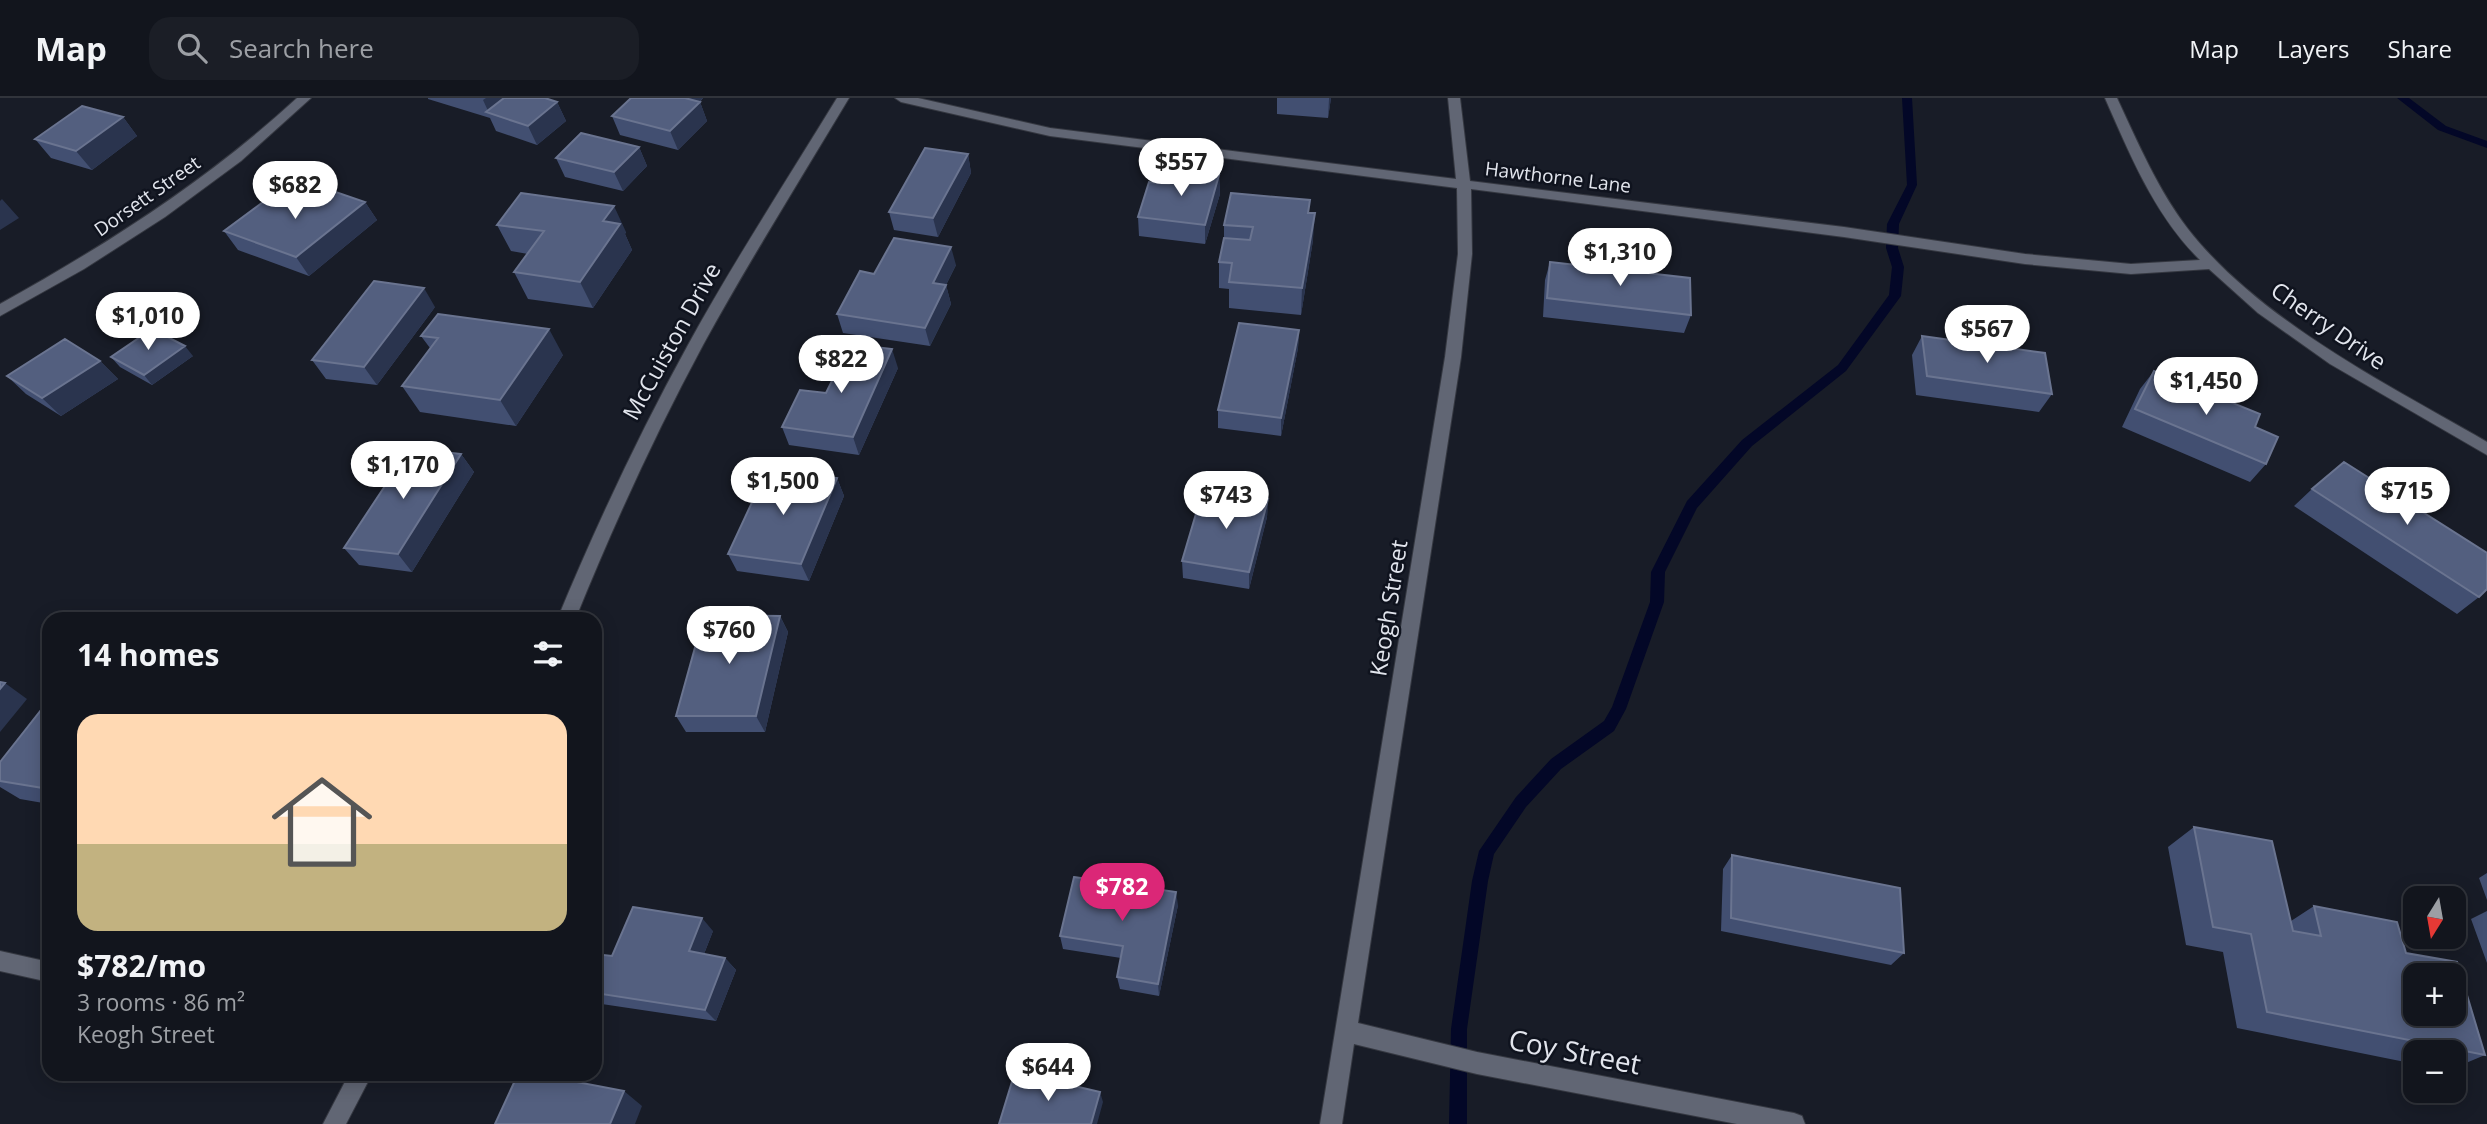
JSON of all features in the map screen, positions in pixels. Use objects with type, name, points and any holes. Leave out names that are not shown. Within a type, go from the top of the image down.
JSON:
[{"type":"street","name":"Dorsett Street","points":[[0,311],[98,253],[166,208],[253,143],[305,98]]},
{"type":"street","name":"McCuiston Drive","points":[[569,612],[589,563],[660,413],[716,308],[843,98]]},
{"type":"street","name":"Hawthorne Lane","points":[[901,98],[1050,132],[1844,232],[2025,259],[2131,269],[2213,264]]},
{"type":"street","name":"Keogh Street","points":[[1331,1124],[1453,357],[1465,254],[1464,185],[1454,98]]},
{"type":"street","name":"Cherry Drive","points":[[2111,98],[2154,188],[2197,249],[2213,264],[2274,319],[2379,387],[2487,449]]},
{"type":"street","points":[[0,961],[42,970]]},
{"type":"street","name":"Coy Street","points":[[1346,1031],[1477,1063],[1794,1124]]},
{"type":"street","points":[[334,1124],[357,1081]]},
{"type":"building","points":[[504,98],[545,98],[557,102],[528,126],[486,112]]},
{"type":"building","points":[[631,98],[685,98],[700,102],[670,131],[612,116]]},
{"type":"building","points":[[82,106],[123,117],[76,151],[35,139]]},
{"type":"building","points":[[581,133],[639,147],[614,172],[556,158]]},
{"type":"building","points":[[925,148],[968,154],[933,218],[889,212]]},
{"type":"building","points":[[1174,171],[1219,175],[1205,225],[1138,217],[1149,182],[1169,184]]},
{"type":"building","points":[[321,187],[365,202],[296,257],[224,231],[267,199],[293,208]]},
{"type":"building","points":[[521,193],[614,206],[603,221],[620,224],[580,282],[514,272],[544,231],[497,225]]},
{"type":"building","points":[[1231,193],[1310,200],[1308,213],[1315,213],[1302,288],[1229,282],[1232,263],[1219,262],[1224,238],[1250,240],[1253,227],[1224,225]]},
{"type":"building","points":[[894,238],[951,247],[933,283],[946,285],[925,328],[837,314],[860,271],[874,274]]},
{"type":"building","points":[[1550,262],[1690,278],[1691,315],[1547,298]]},
{"type":"building","points":[[374,281],[424,288],[364,367],[312,360]]},
{"type":"building","points":[[438,314],[549,329],[500,400],[402,386],[438,338],[421,336]]},
{"type":"building","points":[[1239,323],[1299,330],[1281,418],[1218,410]]},
{"type":"building","points":[[152,329],[185,346],[144,375],[111,357]]},
{"type":"building","points":[[1922,336],[2045,353],[2052,394],[1927,376]]},
{"type":"building","points":[[65,339],[100,361],[42,398],[7,376]]},
{"type":"building","points":[[850,344],[892,349],[853,437],[782,427],[800,390],[826,393]]},
{"type":"building","points":[[2154,371],[2260,414],[2255,427],[2278,437],[2266,464],[2135,409]]},
{"type":"building","points":[[410,448],[461,454],[398,554],[344,548]]},
{"type":"building","points":[[2344,462],[2487,553],[2487,589],[2479,597],[2312,489]]},
{"type":"building","points":[[767,470],[837,478],[801,564],[728,554]]},
{"type":"building","points":[[1203,490],[1268,499],[1249,572],[1182,561]]},
{"type":"building","points":[[704,615],[780,616],[756,716],[676,716]]},
{"type":"building","points":[[42,709],[42,788],[0,781],[0,762]]},
{"type":"building","points":[[2194,827],[2272,841],[2293,931],[2321,936],[2314,906],[2397,922],[2406,953],[2457,962],[2403,963],[2403,1026],[2466,1026],[2466,992],[2485,1055],[2466,1051],[2466,1040],[2409,1040],[2267,1012],[2251,934],[2213,927]]},
{"type":"building","points":[[1732,855],[1900,888],[1904,953],[1731,918]]},
{"type":"building","points":[[1074,877],[1176,892],[1158,984],[1117,977],[1123,946],[1060,936]]},
{"type":"building","points":[[633,907],[702,918],[689,951],[725,958],[705,1010],[602,994],[602,955],[612,956]]},
{"type":"building","points":[[1015,1072],[1100,1092],[1091,1124],[999,1124]]},
{"type":"building","points":[[515,1081],[572,1081],[624,1091],[610,1124],[495,1124]]},
{"type":"waterway","points":[[1458,1124],[1459,1029],[1480,881],[1487,851],[1521,802],[1556,764],[1609,726],[1619,709],[1657,602],[1658,572],[1692,505],[1747,443],[1842,368],[1895,296],[1898,267],[1892,248],[1893,224],[1912,185],[1907,98]]},
{"type":"waterway","points":[[2402,98],[2442,128],[2487,145]]}]
